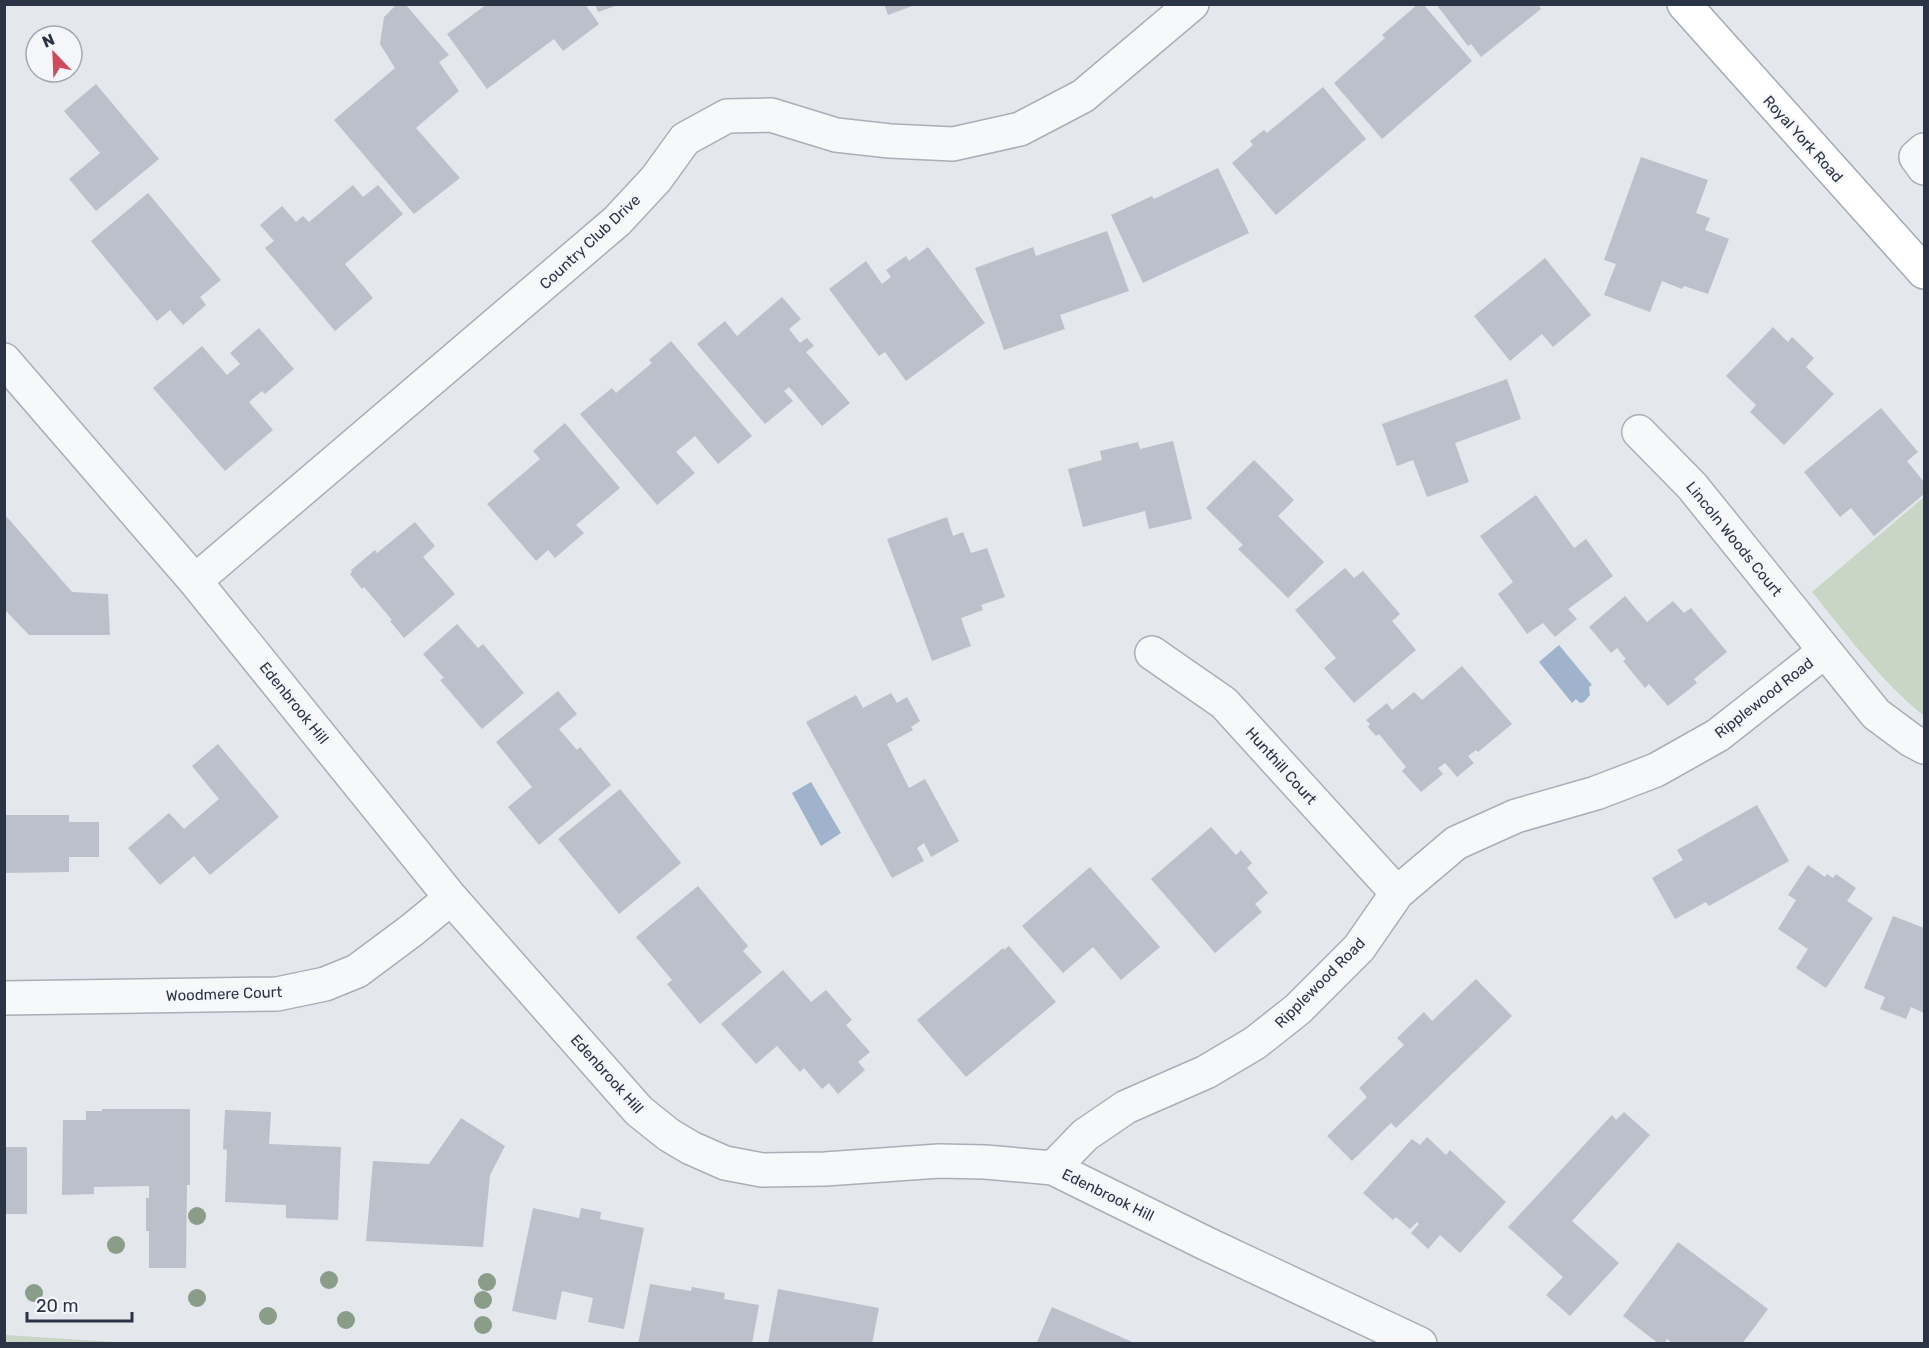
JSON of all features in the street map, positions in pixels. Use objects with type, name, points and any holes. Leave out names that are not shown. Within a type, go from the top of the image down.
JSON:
[{"type":"main road","name":"Royal York Road","points":[[1684,4],[1924,272]]},
{"type":"street","name":"Country Club Drive","points":[[195,580],[617,221],[656,179],[685,139],[727,116],[771,115],[836,135],[942,144],[953,144],[1020,129],[1083,96],[1192,4]]},
{"type":"street","points":[[1924,150],[1916,158],[1924,168]]},
{"type":"street","name":"Edenbrook Hill","points":[[4,360],[20,398],[195,580],[451,898],[639,1111],[669,1135],[725,1163],[762,1170],[825,1169],[939,1161],[985,1162],[1053,1168],[1420,1344]]},
{"type":"street","name":"Lincoln Woods Court","points":[[1639,432],[1692,486],[1876,714],[1924,747]]},
{"type":"street","name":"Ripplewood Road","points":[[1053,1168],[1085,1135],[1126,1107],[1206,1072],[1255,1043],[1298,1009],[1359,948],[1397,894],[1456,843],[1516,816],[1596,793],[1656,770],[1718,735],[1825,651]]},
{"type":"street","name":"Hunthill Court","points":[[1152,653],[1224,703],[1397,894]]},
{"type":"street","name":"Woodmere Court","points":[[4,998],[277,994],[325,984],[357,970],[451,898]]},
{"type":"green space","points":[[1924,497],[1924,716],[1879,673],[1812,592]]},
{"type":"green space","points":[[5,1335],[131,1343],[5,1343]]},
{"type":"water","points":[[1559,645],[1592,685],[1589,687],[1590,695],[1584,702],[1580,703],[1576,699],[1572,703],[1539,662]]},
{"type":"water","points":[[811,782],[841,833],[821,846],[792,793]]},
{"type":"building","points":[[397,4],[405,4],[449,55],[439,62],[459,91],[416,128],[460,178],[414,214],[334,120],[395,68],[380,44],[384,17]]},
{"type":"building","points":[[487,4],[585,4],[599,24],[563,51],[554,39],[487,89],[447,34]]},
{"type":"building","points":[[595,4],[618,4],[618,5],[598,12]]},
{"type":"building","points":[[884,4],[915,4],[915,5],[888,15]]},
{"type":"building","points":[[1418,4],[1423,4],[1472,61],[1382,139],[1334,83],[1385,38],[1382,35]]},
{"type":"building","points":[[1436,4],[1538,4],[1541,9],[1481,57],[1471,44],[1468,46]]},
{"type":"building","points":[[96,84],[159,159],[96,211],[69,179],[100,153],[64,111]]},
{"type":"building","points":[[1323,87],[1366,139],[1276,215],[1232,163],[1253,145],[1250,141],[1264,130],[1267,133]]},
{"type":"building","points":[[1641,157],[1708,180],[1696,213],[1710,218],[1705,230],[1729,239],[1708,294],[1684,286],[1682,289],[1662,281],[1650,312],[1604,295],[1616,264],[1604,260]]},
{"type":"building","points":[[1218,168],[1249,233],[1143,283],[1111,215],[1152,196],[1154,199]]},
{"type":"building","points":[[353,185],[363,197],[378,185],[403,214],[345,264],[373,298],[335,331],[265,248],[274,241],[260,225],[282,206],[296,222],[303,216],[309,222]]},
{"type":"building","points":[[148,193],[221,280],[200,297],[206,305],[183,325],[170,310],[157,321],[91,241]]},
{"type":"building","points":[[1107,231],[1129,291],[1060,315],[1065,329],[1004,350],[975,268],[1033,247],[1036,256]]},
{"type":"building","points":[[928,247],[985,323],[906,381],[885,352],[879,356],[829,289],[866,261],[882,284],[891,277],[886,270],[906,256],[909,261]]},
{"type":"building","points":[[1545,258],[1591,315],[1553,347],[1542,334],[1510,361],[1474,316]]},
{"type":"building","points":[[782,297],[801,319],[789,329],[800,343],[807,338],[814,346],[806,352],[850,403],[822,426],[789,387],[784,391],[793,401],[765,424],[697,344],[725,321],[737,336]]},
{"type":"building","points":[[1773,327],[1788,342],[1792,337],[1814,358],[1806,367],[1834,394],[1784,445],[1750,412],[1756,405],[1726,376]]},
{"type":"building","points":[[259,328],[294,369],[265,394],[262,391],[249,402],[273,430],[225,471],[153,388],[202,346],[227,375],[240,364],[230,353]]},
{"type":"building","points":[[671,341],[752,436],[718,464],[695,436],[676,452],[695,473],[657,505],[580,414],[612,388],[616,393],[652,363],[649,360]]},
{"type":"building","points":[[1507,379],[1521,419],[1455,443],[1469,482],[1427,497],[1413,460],[1397,466],[1382,424]]},
{"type":"building","points":[[1881,408],[1918,452],[1907,461],[1924,482],[1924,494],[1874,536],[1851,508],[1840,517],[1804,472]]},
{"type":"building","points":[[565,423],[620,488],[576,525],[584,533],[555,558],[548,550],[536,561],[487,504],[540,459],[533,451]]},
{"type":"building","points":[[1173,441],[1192,519],[1149,529],[1145,511],[1083,527],[1068,469],[1102,460],[1100,451],[1138,442],[1140,449]]},
{"type":"building","points":[[1254,460],[1294,500],[1278,516],[1324,562],[1288,598],[1238,549],[1243,545],[1206,508]]},
{"type":"building","points":[[1536,495],[1574,548],[1586,539],[1613,576],[1568,609],[1577,619],[1555,637],[1543,623],[1527,634],[1498,594],[1513,582],[1480,536]]},
{"type":"building","points":[[7,517],[72,592],[108,594],[110,635],[29,635],[4,609],[4,519]]},
{"type":"building","points":[[947,517],[953,536],[963,532],[971,553],[987,548],[1005,597],[981,605],[983,610],[961,618],[971,646],[932,661],[887,539]]},
{"type":"building","points":[[415,522],[435,546],[423,557],[455,594],[404,638],[390,621],[392,620],[350,574],[351,570],[375,550],[377,553]]},
{"type":"building","points":[[1345,568],[1354,578],[1363,571],[1400,614],[1392,621],[1416,650],[1354,703],[1324,668],[1336,658],[1295,610]]},
{"type":"building","points":[[1625,596],[1647,622],[1673,601],[1684,613],[1691,608],[1727,652],[1694,679],[1697,683],[1668,706],[1649,684],[1645,688],[1623,661],[1626,659],[1617,648],[1611,653],[1589,627]]},
{"type":"building","points":[[457,624],[478,648],[483,644],[524,693],[482,729],[440,680],[444,678],[423,654]]},
{"type":"building","points":[[1462,666],[1512,724],[1478,752],[1476,750],[1468,756],[1474,763],[1457,777],[1445,763],[1438,768],[1443,774],[1421,792],[1402,771],[1406,767],[1379,734],[1376,736],[1368,727],[1370,724],[1366,720],[1387,703],[1392,710],[1414,692],[1422,700]]},
{"type":"building","points":[[558,691],[577,714],[559,729],[577,750],[580,747],[611,785],[539,845],[508,807],[532,787],[496,742]]},
{"type":"building","points":[[891,693],[897,703],[907,697],[920,721],[911,727],[913,730],[887,744],[909,788],[925,779],[959,841],[931,857],[924,843],[917,848],[924,861],[892,878],[806,722],[856,695],[863,708]]},
{"type":"building","points":[[218,744],[279,817],[210,875],[194,856],[160,885],[128,848],[169,813],[184,829],[219,799],[192,766]]},
{"type":"building","points":[[620,789],[681,863],[619,914],[558,839]]},
{"type":"building","points":[[1757,805],[1789,861],[1709,906],[1706,902],[1675,919],[1652,878],[1683,860],[1677,850]]},
{"type":"building","points":[[4,815],[69,815],[69,822],[99,822],[99,857],[69,857],[69,872],[4,873]]},
{"type":"building","points":[[1211,827],[1236,855],[1241,850],[1252,863],[1247,868],[1268,893],[1255,904],[1262,912],[1215,953],[1151,879]]},
{"type":"building","points":[[1808,865],[1825,877],[1827,874],[1833,878],[1836,874],[1856,888],[1847,901],[1873,918],[1826,988],[1796,968],[1808,949],[1778,929],[1796,900],[1788,895]]},
{"type":"building","points":[[1090,867],[1160,947],[1121,980],[1093,947],[1063,973],[1022,926]]},
{"type":"building","points":[[698,886],[748,946],[743,951],[762,972],[700,1024],[667,984],[672,980],[636,937]]},
{"type":"building","points":[[1893,916],[1924,928],[1924,1013],[1911,1007],[1906,1019],[1880,1009],[1885,997],[1864,988]]},
{"type":"building","points":[[1009,946],[1056,1002],[966,1077],[917,1020],[1003,948],[1004,950]]},
{"type":"building","points":[[783,970],[811,1002],[826,990],[852,1020],[846,1025],[870,1052],[858,1062],[865,1070],[838,1094],[829,1083],[822,1089],[804,1068],[800,1072],[777,1046],[756,1064],[721,1024]]},
{"type":"building","points":[[1476,979],[1512,1016],[1396,1128],[1391,1123],[1352,1161],[1327,1136],[1367,1097],[1359,1088],[1404,1045],[1397,1038],[1424,1012],[1432,1021]]},
{"type":"building","points":[[102,1109],[190,1109],[190,1185],[187,1185],[186,1268],[149,1268],[146,1198],[149,1198],[149,1186],[94,1187],[94,1194],[62,1195],[63,1120],[86,1120],[86,1111],[102,1111]]},
{"type":"building","points":[[225,1110],[271,1112],[269,1144],[341,1147],[338,1220],[286,1218],[286,1205],[225,1202],[227,1150],[223,1149]]},
{"type":"building","points":[[1624,1112],[1650,1135],[1572,1221],[1619,1263],[1570,1316],[1546,1295],[1563,1277],[1508,1227],[1612,1115],[1616,1120]]},
{"type":"building","points":[[461,1118],[505,1146],[490,1175],[483,1247],[366,1241],[373,1161],[429,1164]]},
{"type":"building","points":[[1427,1137],[1446,1155],[1450,1150],[1506,1202],[1460,1253],[1440,1235],[1428,1249],[1411,1233],[1419,1224],[1417,1222],[1410,1229],[1396,1217],[1393,1220],[1363,1193],[1412,1139],[1420,1145]]},
{"type":"building","points":[[4,1147],[27,1147],[27,1214],[4,1214]]},
{"type":"building","points":[[533,1208],[579,1218],[581,1208],[601,1212],[600,1219],[644,1228],[624,1329],[588,1322],[593,1298],[562,1291],[556,1320],[512,1311]]},
{"type":"building","points":[[1678,1242],[1768,1309],[1742,1344],[1673,1344],[1667,1339],[1664,1344],[1659,1344],[1623,1316]]},
{"type":"building","points":[[650,1284],[691,1291],[692,1287],[725,1293],[724,1299],[759,1305],[752,1344],[638,1344]]},
{"type":"building","points":[[778,1289],[879,1308],[872,1344],[768,1344]]},
{"type":"building","points":[[1052,1307],[1137,1344],[1036,1344]]}]
